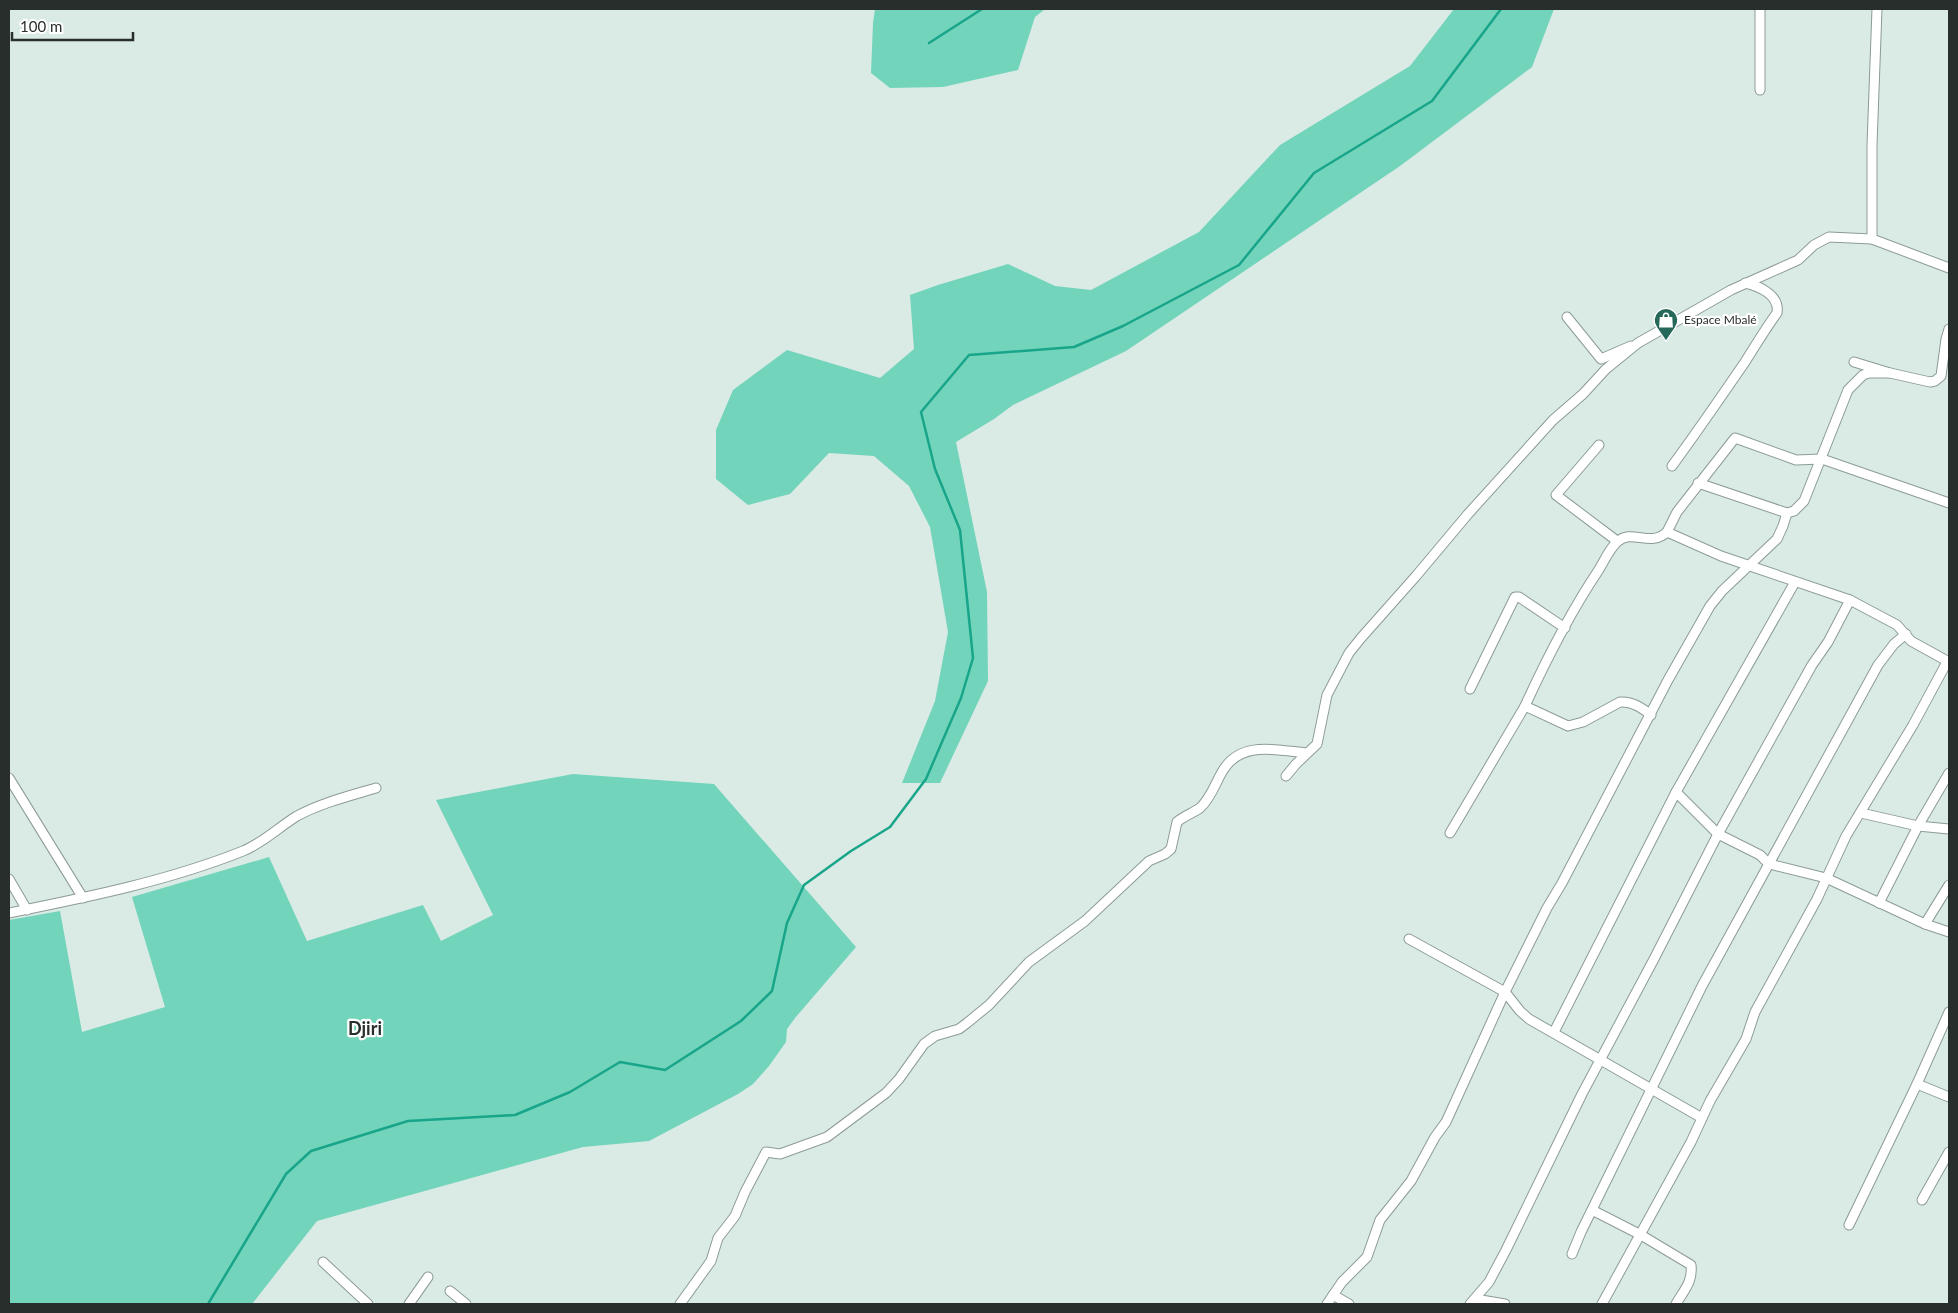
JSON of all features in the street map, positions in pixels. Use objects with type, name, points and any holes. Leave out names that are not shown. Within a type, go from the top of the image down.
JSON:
[{"type":"street","points":[[1760,9],[1760,90]]},
{"type":"street","points":[[1872,239],[1872,145],[1877,9]]},
{"type":"street","points":[[1567,317],[1601,360],[1638,343],[1715,298],[1798,260],[1814,245],[1829,237],[1872,239],[1931,263],[1949,268]]},
{"type":"street","points":[[1672,466],[1777,313],[1778,310],[1775,302],[1769,294],[1758,286],[1745,284]]},
{"type":"street","points":[[1854,362],[1890,373],[1930,382],[1935,381],[1941,376],[1949,329]]},
{"type":"street","points":[[1286,776],[1318,741],[1324,706],[1330,688],[1349,653],[1361,638],[1468,514],[1553,420],[1638,343]]},
{"type":"street","points":[[1698,483],[1787,513],[1794,510],[1804,501],[1822,459],[1839,411],[1853,384],[1862,375],[1890,373]]},
{"type":"street","points":[[1450,833],[1525,706],[1585,591],[1617,541],[1630,535],[1650,539],[1667,532],[1676,512],[1735,438],[1796,460],[1822,459],[1949,503]]},
{"type":"street","points":[[1599,445],[1556,495],[1617,541]]},
{"type":"street","points":[[1327,1304],[1352,1270],[1367,1257],[1380,1220],[1411,1181],[1435,1137],[1446,1122],[1505,992],[1547,908],[1562,884],[1668,680],[1710,606],[1747,566],[1777,539],[1787,513]]},
{"type":"street","points":[[1602,1304],[1746,1039],[1755,1012],[1817,898],[1846,836],[1913,725],[1948,662],[1911,641],[1897,625],[1850,600],[1747,566],[1667,532]]},
{"type":"street","points":[[1554,1032],[1676,792],[1795,582]]},
{"type":"street","points":[[1470,689],[1515,597],[1519,597],[1565,628]]},
{"type":"street","points":[[1473,1302],[1489,1282],[1506,1250],[1599,1061],[1718,834],[1850,600]]},
{"type":"street","points":[[1572,1254],[1702,986],[1878,665],[1894,644],[1906,634]]},
{"type":"street","points":[[1525,706],[1568,726],[1583,722],[1625,701],[1640,707],[1651,715]]},
{"type":"street","points":[[680,1304],[710,1260],[718,1238],[735,1216],[766,1152],[780,1154],[827,1137],[886,1094],[924,1044],[935,1036],[959,1029],[967,1023],[989,1005],[1029,962],[1085,921],[1149,861],[1165,854],[1171,849],[1177,822],[1200,807],[1212,792],[1223,770],[1240,753],[1260,749],[1306,753]]},
{"type":"street","points":[[1879,903],[1918,826],[1949,773]]},
{"type":"street","points":[[9,778],[83,898]]},
{"type":"street","points":[[9,914],[175,876],[253,847],[298,816],[326,804],[376,788]]},
{"type":"street","points":[[1676,792],[1718,834],[1760,855],[1769,864],[1826,878],[1925,924],[1949,932]]},
{"type":"street","points":[[1860,813],[1918,826],[1949,829]]},
{"type":"street","points":[[9,879],[26,910]]},
{"type":"street","points":[[1925,924],[1949,885]]},
{"type":"street","points":[[1409,939],[1505,992],[1529,1019],[1554,1032],[1599,1061],[1651,1088],[1702,1118]]},
{"type":"street","points":[[1849,1225],[1917,1084],[1949,1012]]},
{"type":"street","points":[[1917,1084],[1949,1097]]},
{"type":"street","points":[[1922,1200],[1949,1152]]},
{"type":"street","points":[[1592,1210],[1641,1235],[1691,1265],[1690,1284],[1676,1304]]},
{"type":"street","points":[[323,1262],[368,1304]]},
{"type":"street","points":[[409,1304],[428,1277]]},
{"type":"street","points":[[450,1291],[466,1304]]},
{"type":"street","points":[[1333,1295],[1349,1304]]},
{"type":"street","points":[[1473,1302],[1505,1304]]},
{"type":"green space","points":[[875,9],[1045,9],[1035,17],[1018,70],[943,87],[890,88],[871,73]]},
{"type":"green space","points":[[1454,9],[1554,9],[1532,67],[1400,166],[1126,351],[1013,405],[956,442],[987,592],[988,681],[940,783],[902,783],[935,701],[948,632],[930,527],[909,486],[874,456],[829,453],[790,494],[748,505],[716,479],[716,430],[733,390],[787,350],[880,378],[914,349],[910,295],[1008,264],[1055,286],[1091,290],[1199,232],[1280,145],[1410,66]]},
{"type":"green space","points":[[573,774],[714,784],[856,947],[795,1018],[787,1029],[786,1042],[753,1084],[738,1094],[649,1141],[583,1147],[317,1221],[252,1304],[9,1304],[9,920],[60,911],[82,1032],[165,1007],[132,897],[269,857],[307,941],[423,905],[441,941],[493,915],[436,800]]},
{"type":"waterway","points":[[929,43],[982,9]]},
{"type":"waterway","points":[[208,1304],[286,1174],[311,1151],[408,1121],[515,1115],[570,1092],[620,1062],[665,1070],[741,1021],[772,991],[787,923],[804,885],[851,851],[890,827],[926,779],[961,698],[973,658],[960,530],[935,469],[921,412],[969,355],[1074,347],[1123,326],[1239,265],[1314,173],[1432,101],[1501,9]]},
{"type":"place","name":"Espace Mbalé","points":[[1666,341]]},
{"type":"district","name":"Djiri","points":[[365,1029]]}]
